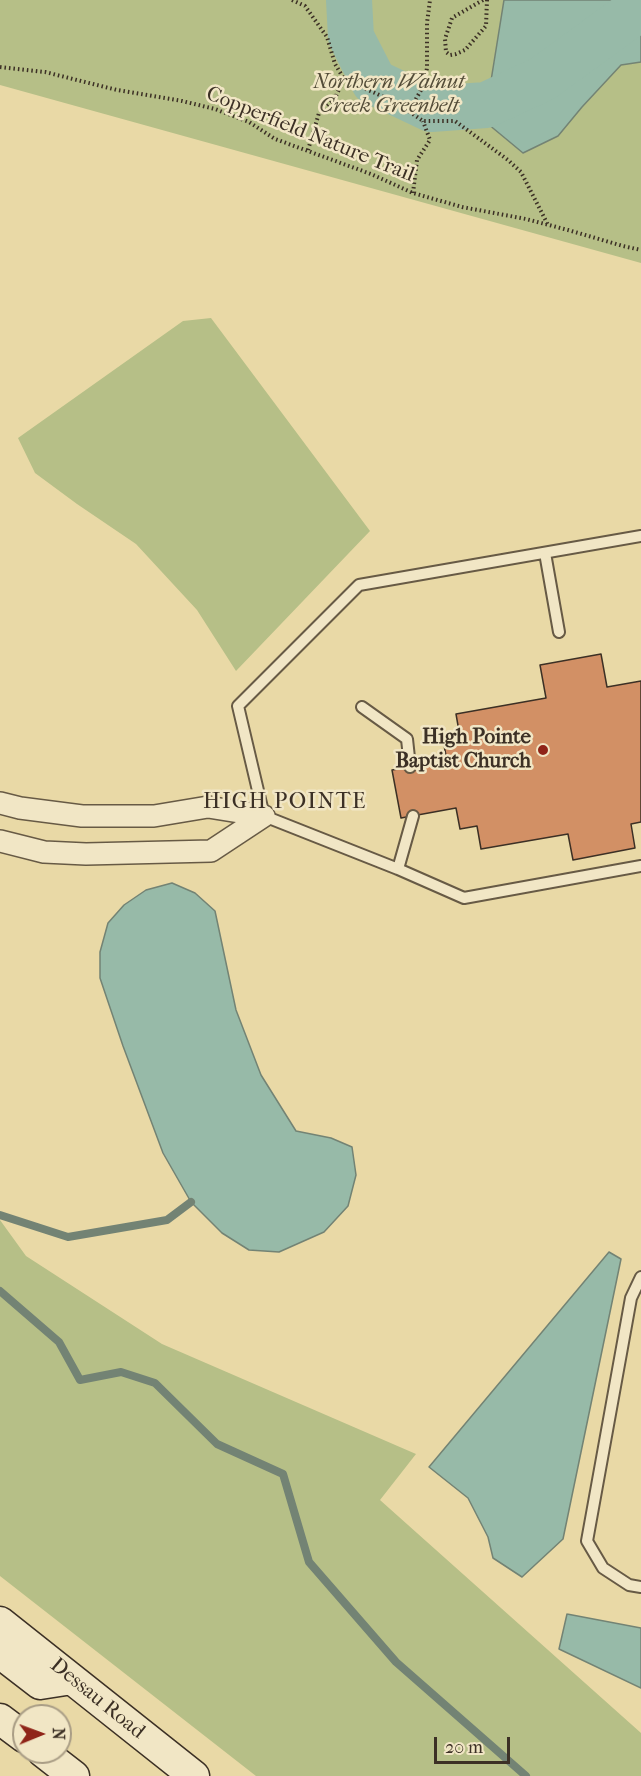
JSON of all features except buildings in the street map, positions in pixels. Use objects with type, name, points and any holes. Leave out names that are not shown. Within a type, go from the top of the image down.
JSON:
[{"type":"main road","name":"Dessau Road","points":[[0,1622],[194,1776]]},
{"type":"main road","points":[[0,1653],[40,1684],[72,1679]]},
{"type":"main road","points":[[58,1764],[74,1776]]},
{"type":"street","points":[[0,803],[20,808],[82,816],[154,816],[208,807],[264,816]]},
{"type":"street","points":[[0,841],[44,852],[86,854],[211,851],[264,816]]},
{"type":"lane","points":[[641,536],[359,585],[238,706],[264,816],[464,898],[641,866]]},
{"type":"lane","points":[[546,553],[559,632]]},
{"type":"lane","points":[[362,707],[407,740],[410,767]]},
{"type":"lane","points":[[398,869],[413,816]]},
{"type":"lane","points":[[641,1277],[631,1298],[587,1541],[603,1568],[629,1585],[641,1587]]},
{"type":"path","points":[[292,0],[305,6],[327,37],[335,64],[344,79],[410,109],[423,121],[430,140],[417,160],[413,193]]},
{"type":"path","points":[[410,109],[424,85],[430,0]]},
{"type":"path","points":[[485,0],[486,27],[465,50],[450,55],[446,52],[445,39],[452,18],[485,0]]},
{"type":"path","name":"Copperfield Nature Trail","points":[[0,67],[45,72],[117,90],[215,109],[249,122],[275,139],[371,174],[413,193],[641,250]]},
{"type":"path","points":[[308,150],[319,113],[335,98],[344,79]]},
{"type":"path","points":[[423,121],[455,122],[508,160],[521,172],[548,225]]},
{"type":"green space","name":"Northern Walnut Creek Greenbelt","points":[[0,0],[504,0],[490,87],[482,119],[558,136],[621,65],[641,62],[641,263],[0,85]]},
{"type":"green space","points":[[211,318],[370,531],[236,671],[197,610],[136,544],[35,473],[18,438],[183,321]]},
{"type":"green space","points":[[0,1220],[26,1256],[162,1344],[416,1454],[380,1500],[641,1733],[641,1776],[256,1776],[0,1576]]},
{"type":"shaded area","points":[[504,0],[641,0],[641,62],[621,65],[558,136],[523,153],[482,119],[490,87]]},
{"type":"shaded area","points":[[172,883],[195,893],[215,911],[236,1010],[261,1075],[296,1131],[331,1138],[352,1147],[356,1175],[348,1206],[324,1232],[279,1252],[249,1250],[222,1233],[191,1202],[163,1153],[100,978],[100,952],[108,923],[124,905],[146,890]]},
{"type":"shaded area","points":[[609,1252],[621,1259],[563,1539],[522,1577],[493,1558],[488,1537],[468,1498],[429,1467]]},
{"type":"shaded area","points":[[567,1614],[641,1628],[641,1688],[559,1649]]},
{"type":"waterway","points":[[349,0],[351,37],[374,82],[431,109],[486,105],[542,79],[641,7]]},
{"type":"waterway","points":[[0,1215],[68,1237],[167,1220],[191,1202]]},
{"type":"waterway","points":[[0,1291],[59,1342],[80,1380],[121,1372],[155,1383],[217,1444],[283,1474],[309,1562],[396,1662],[526,1776]]},
{"type":"place","name":"High Pointe Baptist Church","points":[[543,750]]},
{"type":"district","name":"HIGH POINTE","points":[[285,803]]}]
